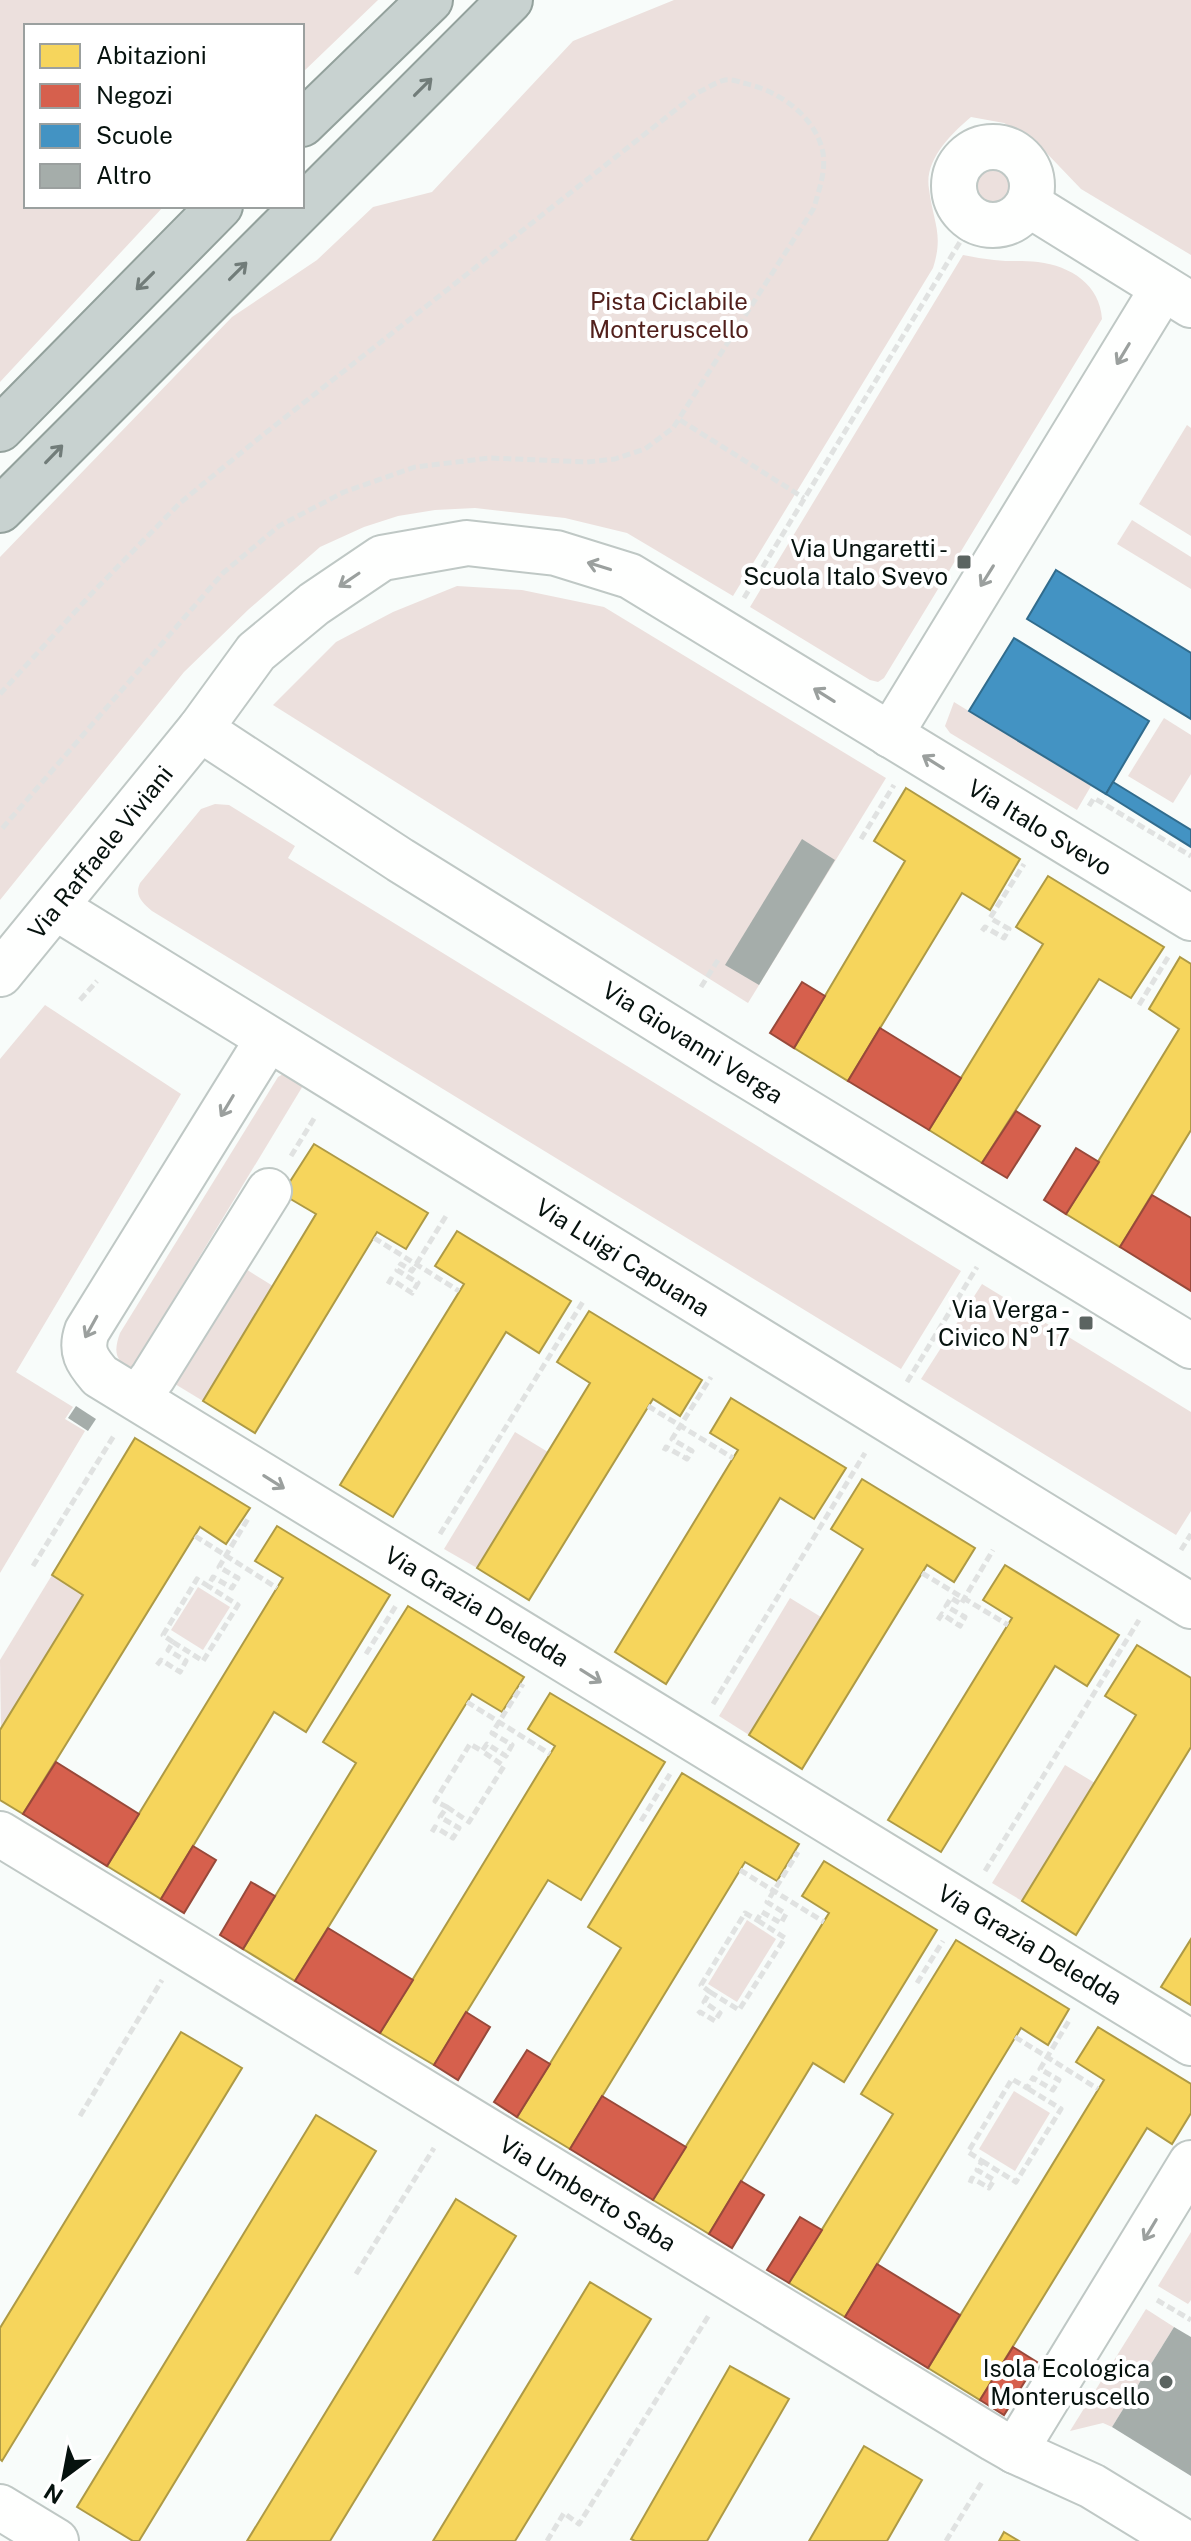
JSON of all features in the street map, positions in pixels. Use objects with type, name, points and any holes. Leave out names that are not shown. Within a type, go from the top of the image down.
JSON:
[{"type":"highway","points":[[304,122],[430,0]]},
{"type":"highway","points":[[304,206],[510,0]]},
{"type":"highway","points":[[0,429],[218,208]]},
{"type":"highway","points":[[0,510],[302,208]]},
{"type":"street","points":[[895,756],[1177,296],[1028,204]]},
{"type":"street","name":"Via Raffaele Viviani","points":[[0,974],[200,729],[256,652],[314,604],[382,558],[467,543],[556,553],[630,576],[895,756]]},
{"type":"street","name":"Via Giovanni Verga","points":[[200,729],[467,902],[1191,1346]]},
{"type":"street","name":"Via Italo Svevo","points":[[895,756],[1183,932]]},
{"type":"street","name":"Via Luigi Capuana","points":[[55,907],[1191,1606]]},
{"type":"street","name":"Via Grazia Deledda","points":[[268,1039],[87,1331],[83,1342],[84,1355],[129,1411],[1191,2043]]},
{"type":"street","points":[[129,1411],[269,1191]]},
{"type":"street","name":"Via Umberto Saba","points":[[0,1834],[1001,2462],[1092,2486],[1182,2541]]},
{"type":"street","points":[[1001,2462],[1191,2163]]},
{"type":"street","points":[[0,2507],[56,2541]]},
{"type":"path","points":[[0,694],[180,503],[697,93],[727,79],[755,85],[782,98],[801,114],[817,134],[823,153],[824,174],[814,208],[673,428]]},
{"type":"path","points":[[737,609],[963,237]]},
{"type":"path","points":[[680,420],[804,498]]},
{"type":"path","points":[[861,839],[895,756]]},
{"type":"path","points":[[1087,810],[1094,798],[1191,856]]},
{"type":"path","points":[[982,931],[985,927],[1004,938],[1009,929],[990,918],[1029,856]]},
{"type":"path","points":[[1139,1005],[1183,932]]},
{"type":"path","points":[[701,987],[718,960]]},
{"type":"path","points":[[388,1284],[391,1279],[412,1293],[418,1283],[397,1270],[401,1264],[412,1271],[446,1216]]},
{"type":"path","points":[[374,1238],[459,1291]]},
{"type":"path","points":[[906,1384],[977,1267]]},
{"type":"path","points":[[440,1535],[584,1300]]},
{"type":"path","points":[[664,1451],[666,1447],[687,1459],[692,1451],[672,1439],[711,1377]]},
{"type":"path","points":[[648,1406],[733,1458]]},
{"type":"path","points":[[33,1566],[129,1411]]},
{"type":"path","points":[[706,1716],[857,1467]]},
{"type":"path","points":[[208,1586],[213,1577],[232,1588],[238,1578],[219,1567],[253,1512]]},
{"type":"path","points":[[1179,1554],[1191,1534]]},
{"type":"path","points":[[195,1536],[277,1588]]},
{"type":"path","points":[[938,1620],[942,1614],[960,1626],[965,1617],[946,1606],[951,1598],[961,1604],[993,1550]]},
{"type":"path","points":[[922,1573],[1008,1625]]},
{"type":"path","points":[[197,1579],[238,1605],[203,1661],[173,1642],[163,1635],[197,1579]]},
{"type":"path","points":[[366,1654],[402,1595]]},
{"type":"path","points":[[978,1883],[1131,1633]]},
{"type":"path","points":[[157,1665],[161,1660],[180,1672],[186,1661],[168,1650],[173,1642]]},
{"type":"path","points":[[482,1751],[487,1744],[506,1756],[512,1745],[492,1733],[526,1679]]},
{"type":"path","points":[[467,1702],[550,1754]]},
{"type":"path","points":[[470,1744],[482,1751],[504,1766],[469,1822],[435,1801],[470,1744]]},
{"type":"path","points":[[641,1821],[677,1763]]},
{"type":"path","points":[[432,1832],[435,1827],[453,1838],[459,1828],[440,1817],[447,1807]]},
{"type":"path","points":[[757,1920],[762,1912],[781,1923],[786,1914],[767,1902],[802,1847]]},
{"type":"path","points":[[740,1870],[824,1922]]},
{"type":"path","points":[[745,1913],[785,1938],[739,2010],[710,1992],[701,1985],[745,1913]]},
{"type":"path","points":[[917,1983],[950,1930]]},
{"type":"path","points":[[80,2116],[166,1974]]},
{"type":"path","points":[[698,2014],[700,2012],[715,2021],[720,2013],[704,2002],[710,1992]]},
{"type":"path","points":[[1027,2088],[1033,2078],[1053,2090],[1059,2080],[1040,2069],[1074,2013]]},
{"type":"path","points":[[1015,2037],[1098,2089]]},
{"type":"path","points":[[1012,2079],[1027,2088],[1061,2109],[1016,2182],[968,2152],[1012,2079]]},
{"type":"path","points":[[356,2274],[439,2140]]},
{"type":"path","points":[[970,2183],[972,2178],[989,2188],[994,2180],[977,2170],[982,2161]]},
{"type":"path","points":[[1146,2293],[1191,2320]]},
{"type":"path","points":[[547,2541],[564,2513],[579,2524],[714,2307]]},
{"type":"path","points":[[946,2541],[1001,2462]]},
{"type":"green space","points":[[0,0],[378,0],[304,71],[304,24],[24,24],[24,208],[162,208],[0,382]]},
{"type":"green space","name":"Pista Ciclabile Monteruscello","points":[[674,0],[1191,0],[1191,255],[1081,189],[1036,142],[1004,123],[971,117],[941,148],[931,168],[929,189],[938,237],[933,268],[733,596],[627,533],[565,518],[475,508],[398,516],[364,527],[320,547],[184,672],[0,900],[0,557],[232,317],[317,260],[373,207],[432,192],[573,41]]},
{"type":"green space","points":[[993,155],[1014,163],[1022,184],[1014,205],[993,213],[972,205],[964,184],[972,163]]},
{"type":"green space","points":[[963,255],[1000,261],[1038,262],[1062,268],[1090,287],[1096,296],[1102,319],[884,678],[878,682],[750,607]]},
{"type":"green space","points":[[1187,425],[1191,428],[1191,536],[1139,504]]},
{"type":"green space","points":[[1132,520],[1191,557],[1191,589],[1117,544]]},
{"type":"green space","points":[[457,586],[522,590],[604,607],[886,778],[748,1003],[273,705],[336,642],[393,612]]},
{"type":"green space","points":[[954,702],[1091,786],[1077,810],[950,733],[945,726]]},
{"type":"green space","points":[[1164,718],[1191,735],[1191,774],[1173,803],[1128,776]]},
{"type":"green space","points":[[215,804],[229,805],[295,846],[288,858],[961,1271],[901,1369],[152,911],[139,895],[140,883],[201,809]]},
{"type":"green space","points":[[45,1005],[181,1094],[16,1372],[73,1407],[65,1419],[85,1431],[0,1573],[0,1059]]},
{"type":"green space","points":[[283,1074],[304,1084],[131,1370],[117,1354],[120,1333],[278,1077]]},
{"type":"green space","points":[[241,1266],[273,1286],[203,1401],[170,1381]]},
{"type":"green space","points":[[982,1284],[1191,1412],[1191,1511],[1176,1535],[921,1379]]},
{"type":"green space","points":[[515,1432],[548,1452],[477,1568],[444,1549]]},
{"type":"green space","points":[[52,1575],[83,1595],[1,1729],[0,1660]]},
{"type":"green space","points":[[198,1587],[230,1607],[203,1650],[171,1630]]},
{"type":"green space","points":[[790,1598],[821,1617],[749,1735],[719,1716]]},
{"type":"green space","points":[[1065,1765],[1095,1783],[1022,1901],[992,1883]]},
{"type":"green space","points":[[747,1920],[776,1939],[737,2002],[708,1984]]},
{"type":"green space","points":[[1014,2091],[1050,2113],[1015,2171],[979,2149]]},
{"type":"green space","points":[[1191,2232],[1191,2300],[1188,2304],[1158,2286]]},
{"type":"green space","points":[[1146,2309],[1174,2327],[1112,2427],[1103,2423],[1070,2431]]},
{"type":"building: Abitazioni","points":[[906,788],[1020,859],[990,910],[962,893],[848,1081],[794,1048],[905,861],[874,841]]},
{"type":"building: Abitazioni","points":[[1048,876],[1164,947],[1131,998],[1099,979],[982,1163],[929,1130],[1043,944],[1016,927]]},
{"type":"building: Abitazioni","points":[[1180,957],[1191,964],[1191,1130],[1120,1247],[1066,1214],[1179,1029],[1149,1009]]},
{"type":"building: Abitazioni","points":[[314,1144],[428,1213],[406,1249],[377,1232],[255,1433],[203,1401],[316,1214],[282,1194]]},
{"type":"building: Abitazioni","points":[[457,1231],[571,1301],[539,1353],[506,1332],[393,1517],[340,1485],[464,1284],[435,1266]]},
{"type":"building: Abitazioni","points":[[589,1311],[702,1380],[680,1416],[653,1399],[529,1600],[477,1568],[590,1383],[557,1362]]},
{"type":"building: Abitazioni","points":[[731,1398],[846,1468],[814,1519],[780,1498],[666,1684],[615,1652],[738,1450],[710,1433]]},
{"type":"building: Abitazioni","points":[[135,1438],[250,1508],[226,1544],[200,1527],[23,1814],[0,1800],[0,1730],[83,1595],[52,1575]]},
{"type":"building: Abitazioni","points":[[862,1479],[975,1548],[954,1582],[927,1565],[802,1769],[749,1735],[863,1549],[831,1529]]},
{"type":"building: Abitazioni","points":[[277,1526],[390,1595],[306,1732],[274,1712],[161,1899],[107,1866],[283,1578],[255,1561]]},
{"type":"building: Abitazioni","points":[[1005,1565],[1119,1635],[1087,1686],[1055,1666],[941,1852],[888,1820],[1012,1618],[983,1600]]},
{"type":"building: Abitazioni","points":[[408,1606],[524,1677],[502,1712],[472,1694],[295,1981],[243,1949],[356,1763],[323,1742]]},
{"type":"building: Abitazioni","points":[[1137,1645],[1191,1678],[1191,1747],[1076,1935],[1022,1901],[1136,1715],[1105,1696]]},
{"type":"building: Abitazioni","points":[[550,1693],[665,1762],[581,1900],[548,1880],[434,2065],[380,2033],[555,1746],[528,1729]]},
{"type":"building: Abitazioni","points":[[682,1773],[799,1844],[777,1881],[745,1862],[570,2149],[517,2117],[621,1948],[588,1927]]},
{"type":"building: Abitazioni","points":[[824,1861],[937,1930],[844,2082],[813,2063],[709,2234],[653,2200],[829,1913],[802,1896]]},
{"type":"building: Abitazioni","points":[[1191,1939],[1191,2005],[1161,1987]]},
{"type":"building: Abitazioni","points":[[956,1940],[1069,2009],[1048,2045],[1021,2028],[845,2317],[789,2283],[893,2114],[861,2094]]},
{"type":"building: Abitazioni","points":[[1098,2027],[1191,2084],[1191,2113],[1172,2144],[1147,2128],[980,2400],[928,2368],[1104,2080],[1076,2062]]},
{"type":"building: Abitazioni","points":[[181,2032],[242,2068],[2,2461],[0,2328]]},
{"type":"building: Abitazioni","points":[[316,2115],[376,2151],[139,2541],[133,2541],[77,2507]]},
{"type":"building: Abitazioni","points":[[456,2199],[516,2236],[330,2541],[247,2541]]},
{"type":"building: Abitazioni","points":[[590,2282],[651,2319],[515,2541],[433,2541]]},
{"type":"building: Abitazioni","points":[[730,2366],[789,2399],[707,2541],[631,2539]]},
{"type":"building: Abitazioni","points":[[864,2446],[922,2480],[887,2541],[809,2541]]},
{"type":"building: Abitazioni","points":[[1004,2532],[1019,2541],[999,2541]]},
{"type":"building: Negozi","points":[[802,982],[825,996],[794,1048],[770,1033]]},
{"type":"building: Negozi","points":[[880,1028],[961,1078],[929,1130],[848,1081]]},
{"type":"building: Negozi","points":[[1016,1111],[1040,1126],[1007,1178],[982,1163]]},
{"type":"building: Negozi","points":[[1076,1148],[1099,1162],[1066,1214],[1044,1200]]},
{"type":"building: Negozi","points":[[1152,1195],[1191,1218],[1191,1291],[1120,1247]]},
{"type":"building: Negozi","points":[[56,1762],[139,1814],[107,1866],[23,1814]]},
{"type":"building: Negozi","points":[[193,1846],[216,1860],[184,1913],[161,1899]]},
{"type":"building: Negozi","points":[[251,1882],[275,1896],[243,1949],[220,1935]]},
{"type":"building: Negozi","points":[[328,1928],[413,1980],[380,2033],[295,1981]]},
{"type":"building: Negozi","points":[[466,2012],[490,2027],[458,2080],[434,2065]]},
{"type":"building: Negozi","points":[[527,2050],[550,2064],[517,2117],[494,2102]]},
{"type":"building: Negozi","points":[[602,2096],[686,2147],[653,2200],[570,2149]]},
{"type":"building: Negozi","points":[[741,2181],[764,2195],[732,2248],[709,2234]]},
{"type":"building: Negozi","points":[[800,2217],[822,2230],[789,2283],[767,2270]]},
{"type":"building: Negozi","points":[[877,2264],[960,2315],[928,2368],[845,2317]]},
{"type":"building: Negozi","points":[[1013,2347],[1037,2362],[1004,2415],[980,2400]]},
{"type":"building: Scuole","points":[[1056,570],[1191,653],[1191,719],[1027,619]]},
{"type":"building: Scuole","points":[[1014,638],[1149,721],[1106,794],[969,711]]},
{"type":"building: Scuole","points":[[1113,782],[1191,830],[1191,847],[1106,794]]},
{"type":"building: Altro","points":[[802,839],[835,860],[759,985],[725,965]]},
{"type":"building: Altro","points":[[76,1406],[96,1419],[88,1431],[68,1418]]},
{"type":"building: Altro","name":"Isola Ecologica Monteruscello","points":[[1174,2327],[1191,2337],[1191,2476],[1112,2427]]},
{"type":"place","name":"Via Ungaretti - Scuola Italo Svevo","points":[[964,562]]},
{"type":"place","name":"Via Verga - Civico N° 17","points":[[1086,1323]]},
{"type":"place","name":"Isola Ecologica Monteruscello","points":[[1166,2382]]}]
